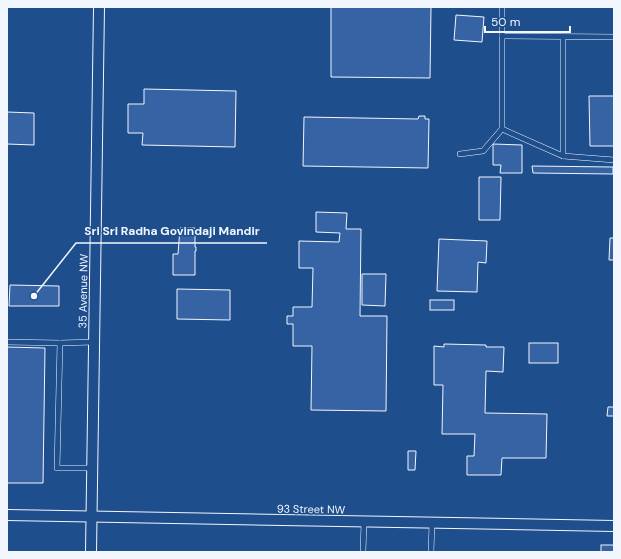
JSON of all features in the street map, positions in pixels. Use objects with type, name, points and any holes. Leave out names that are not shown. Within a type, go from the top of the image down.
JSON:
[{"type":"street","name":"35 Avenue NW","points":[[91,552],[99,7]]},
{"type":"street","name":"93 Street NW","points":[[7,515],[614,526]]},
{"type":"lane","points":[[460,154],[483,151],[502,129],[502,7]]},
{"type":"lane","points":[[502,36],[614,37]]},
{"type":"lane","points":[[563,37],[563,156]]},
{"type":"lane","points":[[502,129],[563,156],[614,160]]},
{"type":"lane","points":[[7,342],[94,342]]},
{"type":"lane","points":[[60,343],[57,468],[92,468]]},
{"type":"lane","points":[[363,552],[364,522]]},
{"type":"lane","points":[[431,552],[432,523]]},
{"type":"building","points":[[331,7],[431,7],[430,78],[331,77]]},
{"type":"building","points":[[456,15],[484,17],[482,42],[454,40]]},
{"type":"building","points":[[144,89],[236,91],[235,147],[142,145],[143,133],[128,133],[128,104],[144,104]]},
{"type":"building","points":[[589,96],[614,96],[614,146],[590,146]]},
{"type":"building","points":[[7,112],[34,113],[34,145],[7,144]]},
{"type":"building","points":[[419,116],[425,116],[425,119],[429,119],[428,168],[303,166],[304,117],[418,119]]},
{"type":"building","points":[[493,144],[522,145],[522,173],[500,173],[501,165],[493,165]]},
{"type":"building","points":[[532,166],[613,167],[613,174],[533,173]]},
{"type":"building","points":[[479,177],[501,177],[500,220],[479,220]]},
{"type":"building","points":[[316,212],[347,213],[346,229],[361,229],[360,316],[387,316],[386,411],[311,410],[312,346],[293,346],[293,324],[287,324],[287,316],[293,316],[293,307],[312,307],[313,268],[299,268],[299,241],[339,242],[340,233],[316,232]]},
{"type":"building","points":[[180,228],[195,228],[195,275],[173,275],[173,254],[178,254]]},
{"type":"building","points":[[610,238],[614,238],[614,260],[609,260]]},
{"type":"building","points":[[439,239],[487,241],[486,263],[478,262],[477,292],[437,291]]},
{"type":"building","points":[[362,274],[386,274],[385,306],[362,305]]},
{"type":"building","points":[[10,285],[59,286],[59,306],[9,306]]},
{"type":"building","points":[[177,289],[230,290],[230,320],[177,319]]},
{"type":"building","points":[[430,300],[454,300],[454,310],[430,310]]},
{"type":"building","points":[[529,343],[558,343],[558,363],[529,363]]},
{"type":"building","points":[[444,344],[504,347],[503,372],[486,371],[485,413],[547,414],[546,458],[502,458],[501,475],[467,475],[467,456],[474,456],[475,434],[442,434],[443,385],[434,385],[434,346],[444,347]]},
{"type":"building","points":[[7,347],[45,348],[43,483],[7,483]]},
{"type":"building","points":[[608,407],[614,407],[614,416],[607,416]]},
{"type":"building","points":[[408,451],[416,451],[415,470],[408,470]]},
{"type":"building","points":[[601,545],[614,545],[614,552],[601,552]]},
{"type":"place","name":"Sri Sri Radha Govindaji Mandir","points":[[34,296]]}]
